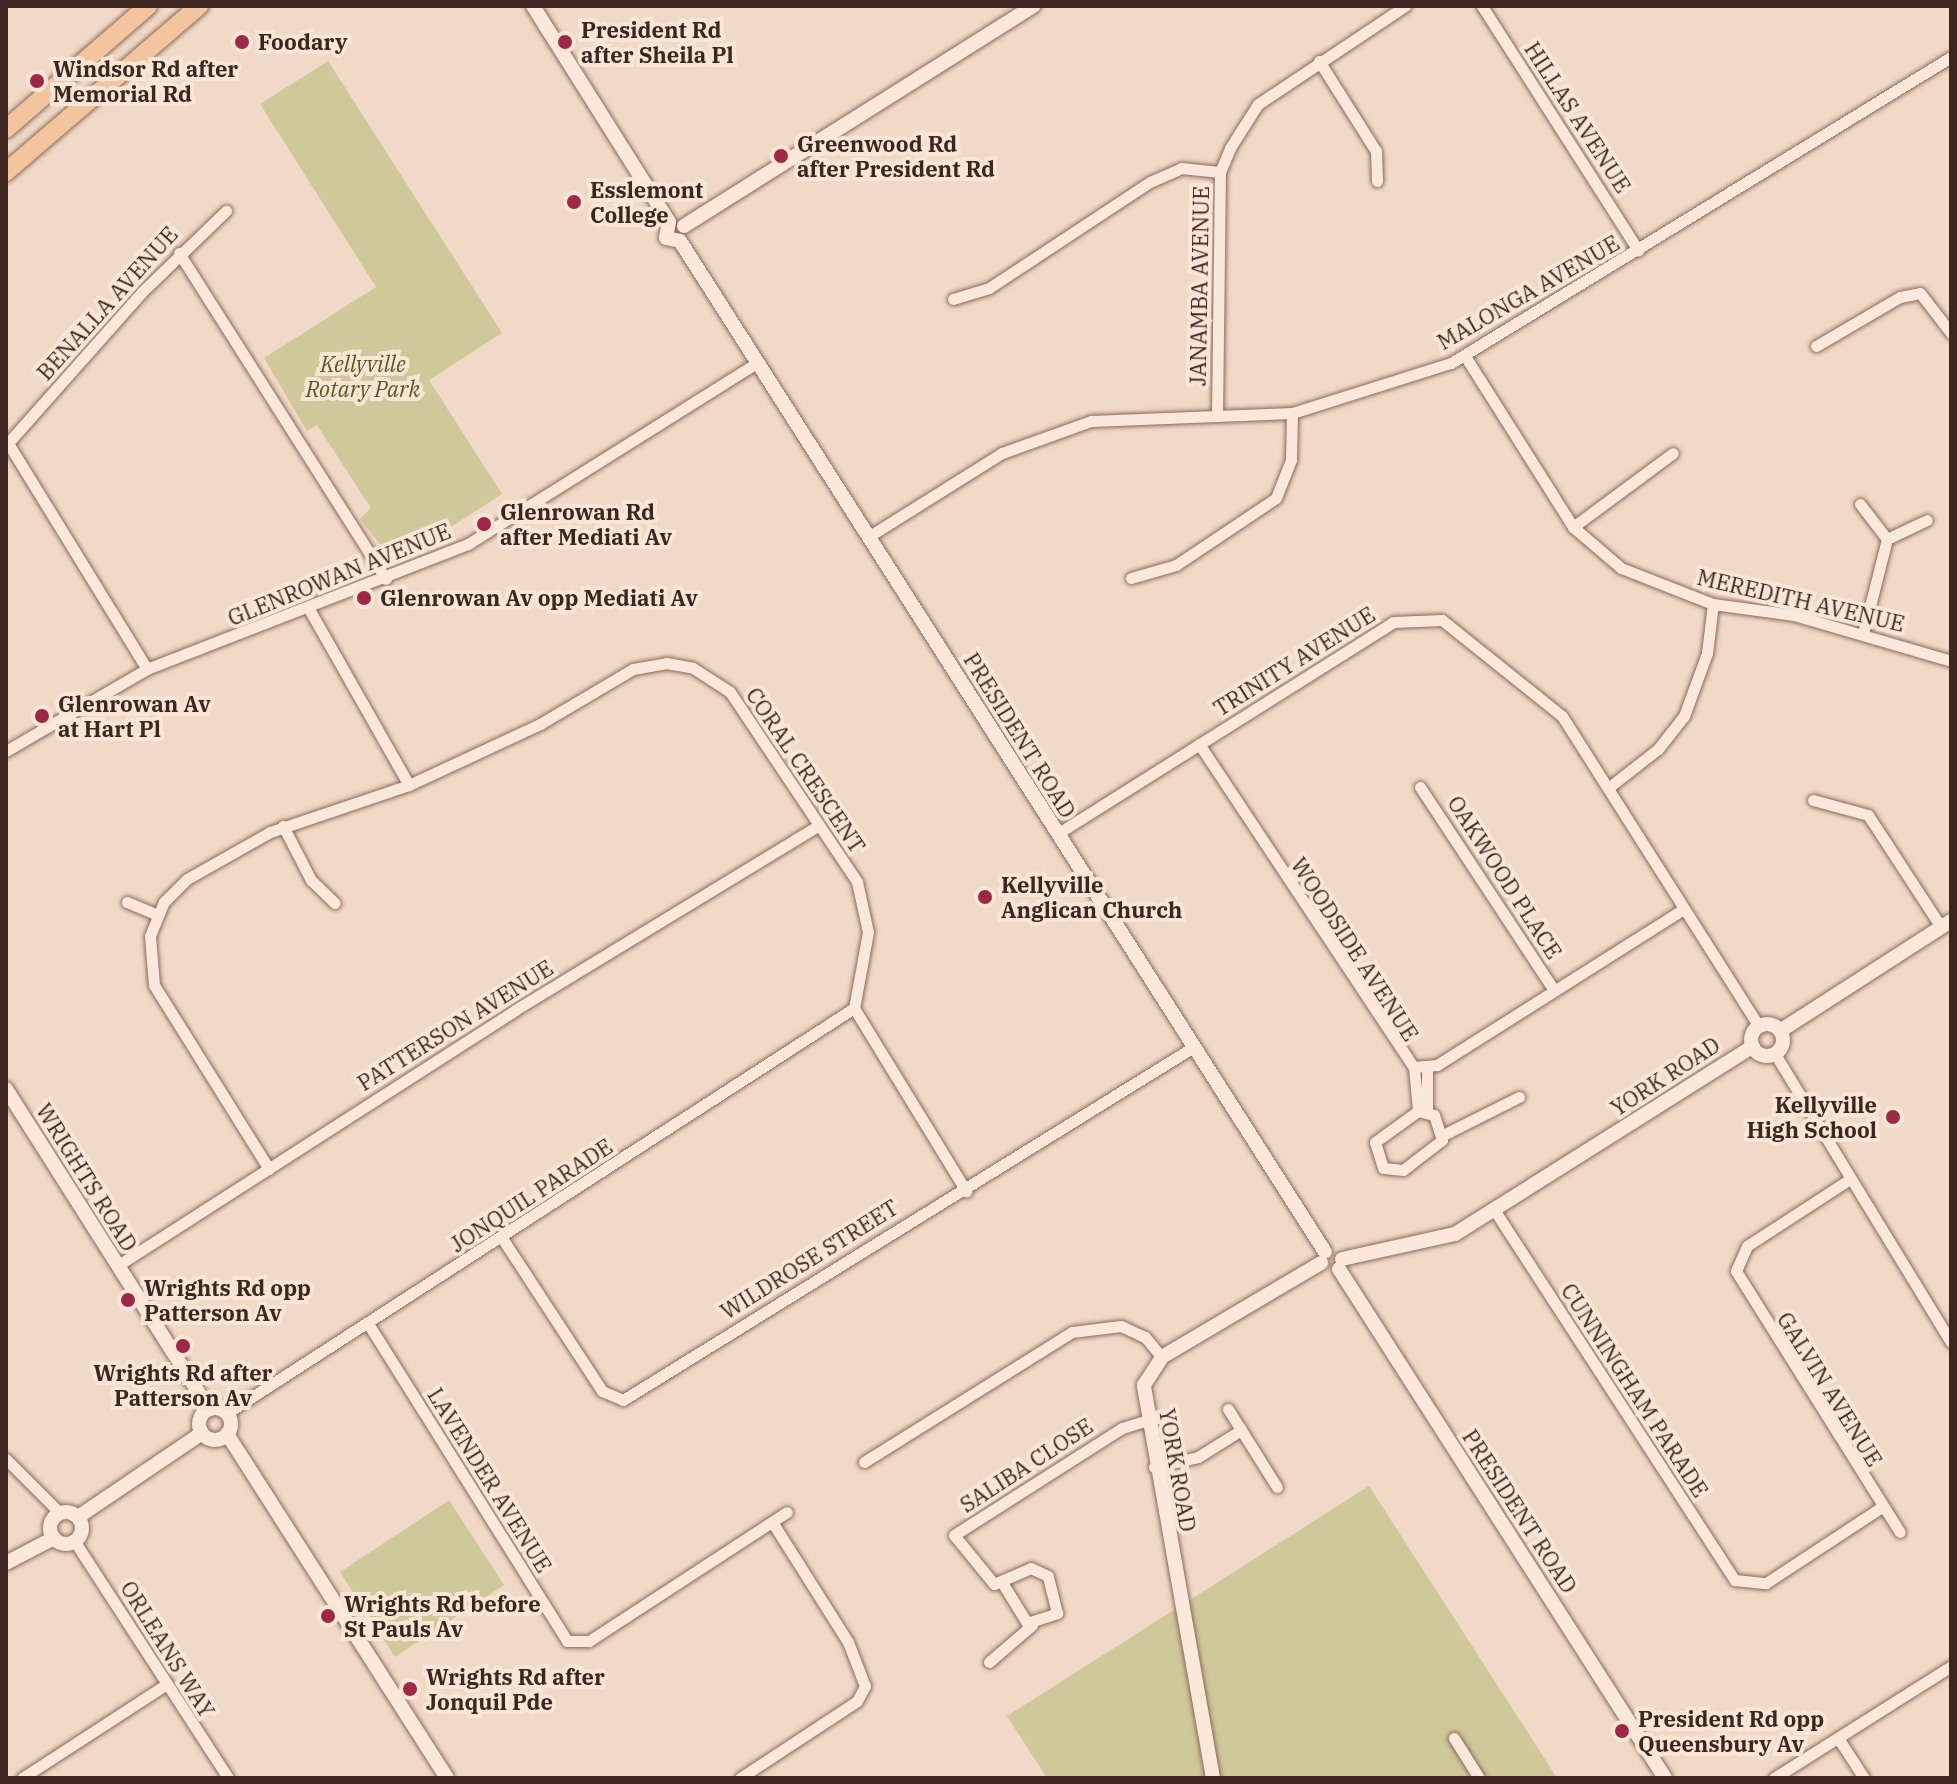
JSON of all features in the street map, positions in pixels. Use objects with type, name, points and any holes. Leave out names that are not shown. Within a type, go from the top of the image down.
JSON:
[{"type":"main road","points":[[6,129],[148,6]]},
{"type":"main road","points":[[6,172],[199,6]]},
{"type":"main road","points":[[6,115],[29,106]]},
{"type":"street","points":[[533,6],[669,222],[684,226]]},
{"type":"street","points":[[680,241],[684,226],[1034,6]]},
{"type":"street","name":"JANAMBA AVENUE","points":[[1217,416],[1220,172],[1258,104],[1405,6]]},
{"type":"street","name":"HILLAS AVENUE","points":[[1482,6],[1638,250]]},
{"type":"street","name":"MALONGA AVENUE","points":[[868,537],[1002,453],[1091,421],[1292,413],[1465,356],[1951,57]]},
{"type":"street","points":[[1319,61],[1376,151],[1377,181]]},
{"type":"street","points":[[953,299],[989,288],[1150,182],[1181,168],[1220,172]]},
{"type":"street","name":"BENALLA AVENUE","points":[[147,669],[8,443],[179,253],[226,211]]},
{"type":"street","name":"PRESIDENT ROAD","points":[[669,222],[666,238],[680,241],[1195,1046],[1323,1257]]},
{"type":"street","points":[[179,253],[386,579]]},
{"type":"street","points":[[1816,346],[1900,297],[1920,293],[1951,333]]},
{"type":"street","name":"MEREDITH AVENUE","points":[[1465,356],[1573,527],[1635,575],[1713,604],[1863,634],[1951,661]]},
{"type":"street","name":"GLENROWAN AVENUE","points":[[6,751],[147,669],[386,579],[511,520],[757,363]]},
{"type":"street","points":[[1131,578],[1176,565],[1276,498],[1291,460],[1292,413]]},
{"type":"street","points":[[1573,527],[1673,453]]},
{"type":"street","points":[[1860,504],[1887,539]]},
{"type":"street","points":[[1887,539],[1927,520]]},
{"type":"street","points":[[1863,634],[1887,539]]},
{"type":"street","points":[[1608,788],[1658,749],[1684,716],[1707,653],[1713,604]]},
{"type":"street","points":[[309,609],[409,785]]},
{"type":"street","name":"TRINITY AVENUE","points":[[1057,834],[1393,622],[1429,616],[1452,625],[1550,702],[1759,1027]]},
{"type":"street","name":"CORAL CRESCENT","points":[[269,1169],[154,985],[149,953],[157,915],[187,879],[283,826],[409,785],[540,724],[633,669],[666,663],[693,668],[730,692],[818,826],[868,910],[854,1008]]},
{"type":"street","name":"WOODSIDE AVENUE","points":[[1199,744],[1420,1068],[1684,909]]},
{"type":"street","name":"OAKWOOD PLACE","points":[[1420,787],[1554,990]]},
{"type":"street","points":[[1813,800],[1868,815],[1946,924],[1780,1031],[1759,1027],[1753,1046],[1775,1054],[1951,1342]]},
{"type":"street","points":[[283,826],[311,880],[335,903]]},
{"type":"street","name":"PATTERSON AVENUE","points":[[117,1266],[818,826]]},
{"type":"street","points":[[127,902],[157,915]]},
{"type":"street","points":[[854,1008],[966,1191]]},
{"type":"street","name":"JONQUIL PARADE","points":[[227,1413],[369,1325],[854,1008]]},
{"type":"street","points":[[1775,1054],[1780,1031]]},
{"type":"street","name":"WILDROSE STREET","points":[[502,1238],[602,1391],[623,1400],[896,1225],[966,1191],[1195,1046]]},
{"type":"street","name":"YORK ROAD","points":[[1340,1264],[1431,1244],[1495,1211],[1753,1046]]},
{"type":"street","points":[[1420,1068],[1423,1111],[1443,1135]]},
{"type":"street","name":"WRIGHTS ROAD","points":[[6,1089],[209,1409]]},
{"type":"street","points":[[1423,1111],[1375,1142],[1383,1168],[1403,1170],[1436,1148],[1443,1135],[1519,1097]]},
{"type":"street","points":[[1723,1260],[1737,1263],[1747,1246],[1850,1179]]},
{"type":"street","name":"CUNNINGHAM PARADE","points":[[1495,1211],[1727,1570],[1747,1585]]},
{"type":"street","points":[[864,1462],[1072,1332],[1121,1326],[1145,1337],[1162,1357],[1323,1257],[1340,1264]]},
{"type":"street","name":"GALVIN AVENUE","points":[[1737,1263],[1739,1282],[1880,1508],[1900,1532]]},
{"type":"street","name":"PRESIDENT ROAD","points":[[1340,1264],[1665,1778]]},
{"type":"street","name":"LAVENDER AVENUE","points":[[369,1325],[567,1641],[589,1641],[787,1512]]},
{"type":"street","name":"YORK ROAD","points":[[1162,1357],[1144,1385],[1145,1421],[1213,1778]]},
{"type":"street","points":[[202,1433],[200,1419],[209,1409],[227,1413],[227,1434],[447,1778]]},
{"type":"street","points":[[1228,1409],[1277,1487]]},
{"type":"street","name":"SALIBA CLOSE","points":[[1032,1625],[1023,1621],[1003,1584],[984,1578],[954,1535],[1122,1428],[1145,1421]]},
{"type":"street","points":[[1154,1467],[1198,1457],[1241,1430]]},
{"type":"street","points":[[202,1433],[214,1440],[227,1434]]},
{"type":"street","points":[[6,1459],[60,1513],[78,1517],[202,1433]]},
{"type":"street","points":[[1744,1599],[1747,1585],[1766,1583],[1880,1508]]},
{"type":"street","points":[[54,1538],[50,1524],[60,1513]]},
{"type":"street","points":[[6,1563],[54,1538],[75,1542],[82,1530],[78,1517]]},
{"type":"street","points":[[740,1778],[857,1701],[865,1686],[848,1642],[772,1522]]},
{"type":"street","name":"ORLEANS WAY","points":[[75,1542],[228,1778]]},
{"type":"street","points":[[989,1662],[1032,1625],[1057,1613],[1048,1576],[1031,1568],[1003,1584]]},
{"type":"street","points":[[1774,1778],[1951,1666]]},
{"type":"street","points":[[22,1778],[165,1685]]},
{"type":"street","points":[[1454,1738],[1479,1778]]},
{"type":"street","points":[[1838,1738],[1864,1778]]},
{"type":"green space","name":"Kellyville Rotary Park","points":[[328,61],[502,333],[429,380],[502,494],[395,563],[360,519],[371,508],[317,425],[307,431],[264,358],[376,287],[260,104]]},
{"type":"green space","points":[[1369,1486],[1557,1778],[1047,1778],[1007,1716]]},
{"type":"green space","points":[[449,1500],[504,1585],[395,1657],[340,1572]]},
{"type":"place","name":"Foodary","points":[[242,42]]},
{"type":"place","name":"President Rd after Sheila Pl","points":[[565,42]]},
{"type":"place","name":"Windsor Rd after Memorial Rd","points":[[37,81]]},
{"type":"place","name":"Greenwood Rd after President Rd","points":[[781,156]]},
{"type":"place","name":"Esslemont College","points":[[574,202]]},
{"type":"place","name":"Glenrowan Rd after Mediati Av","points":[[484,524]]},
{"type":"place","name":"Glenrowan Av opp Mediati Av","points":[[364,598]]},
{"type":"place","name":"Glenrowan Av at Hart Pl","points":[[42,716]]},
{"type":"place","name":"Kellyville Anglican Church","points":[[985,897]]},
{"type":"place","name":"Kellyville High School","points":[[1893,1117]]},
{"type":"place","name":"Wrights Rd opp Patterson Av","points":[[128,1300]]},
{"type":"place","name":"Wrights Rd after Patterson Av","points":[[183,1346]]},
{"type":"place","name":"Wrights Rd before St Pauls Av","points":[[328,1616]]},
{"type":"place","name":"Wrights Rd after Jonquil Pde","points":[[410,1689]]},
{"type":"place","name":"President Rd opp Queensbury Av","points":[[1622,1731]]}]
